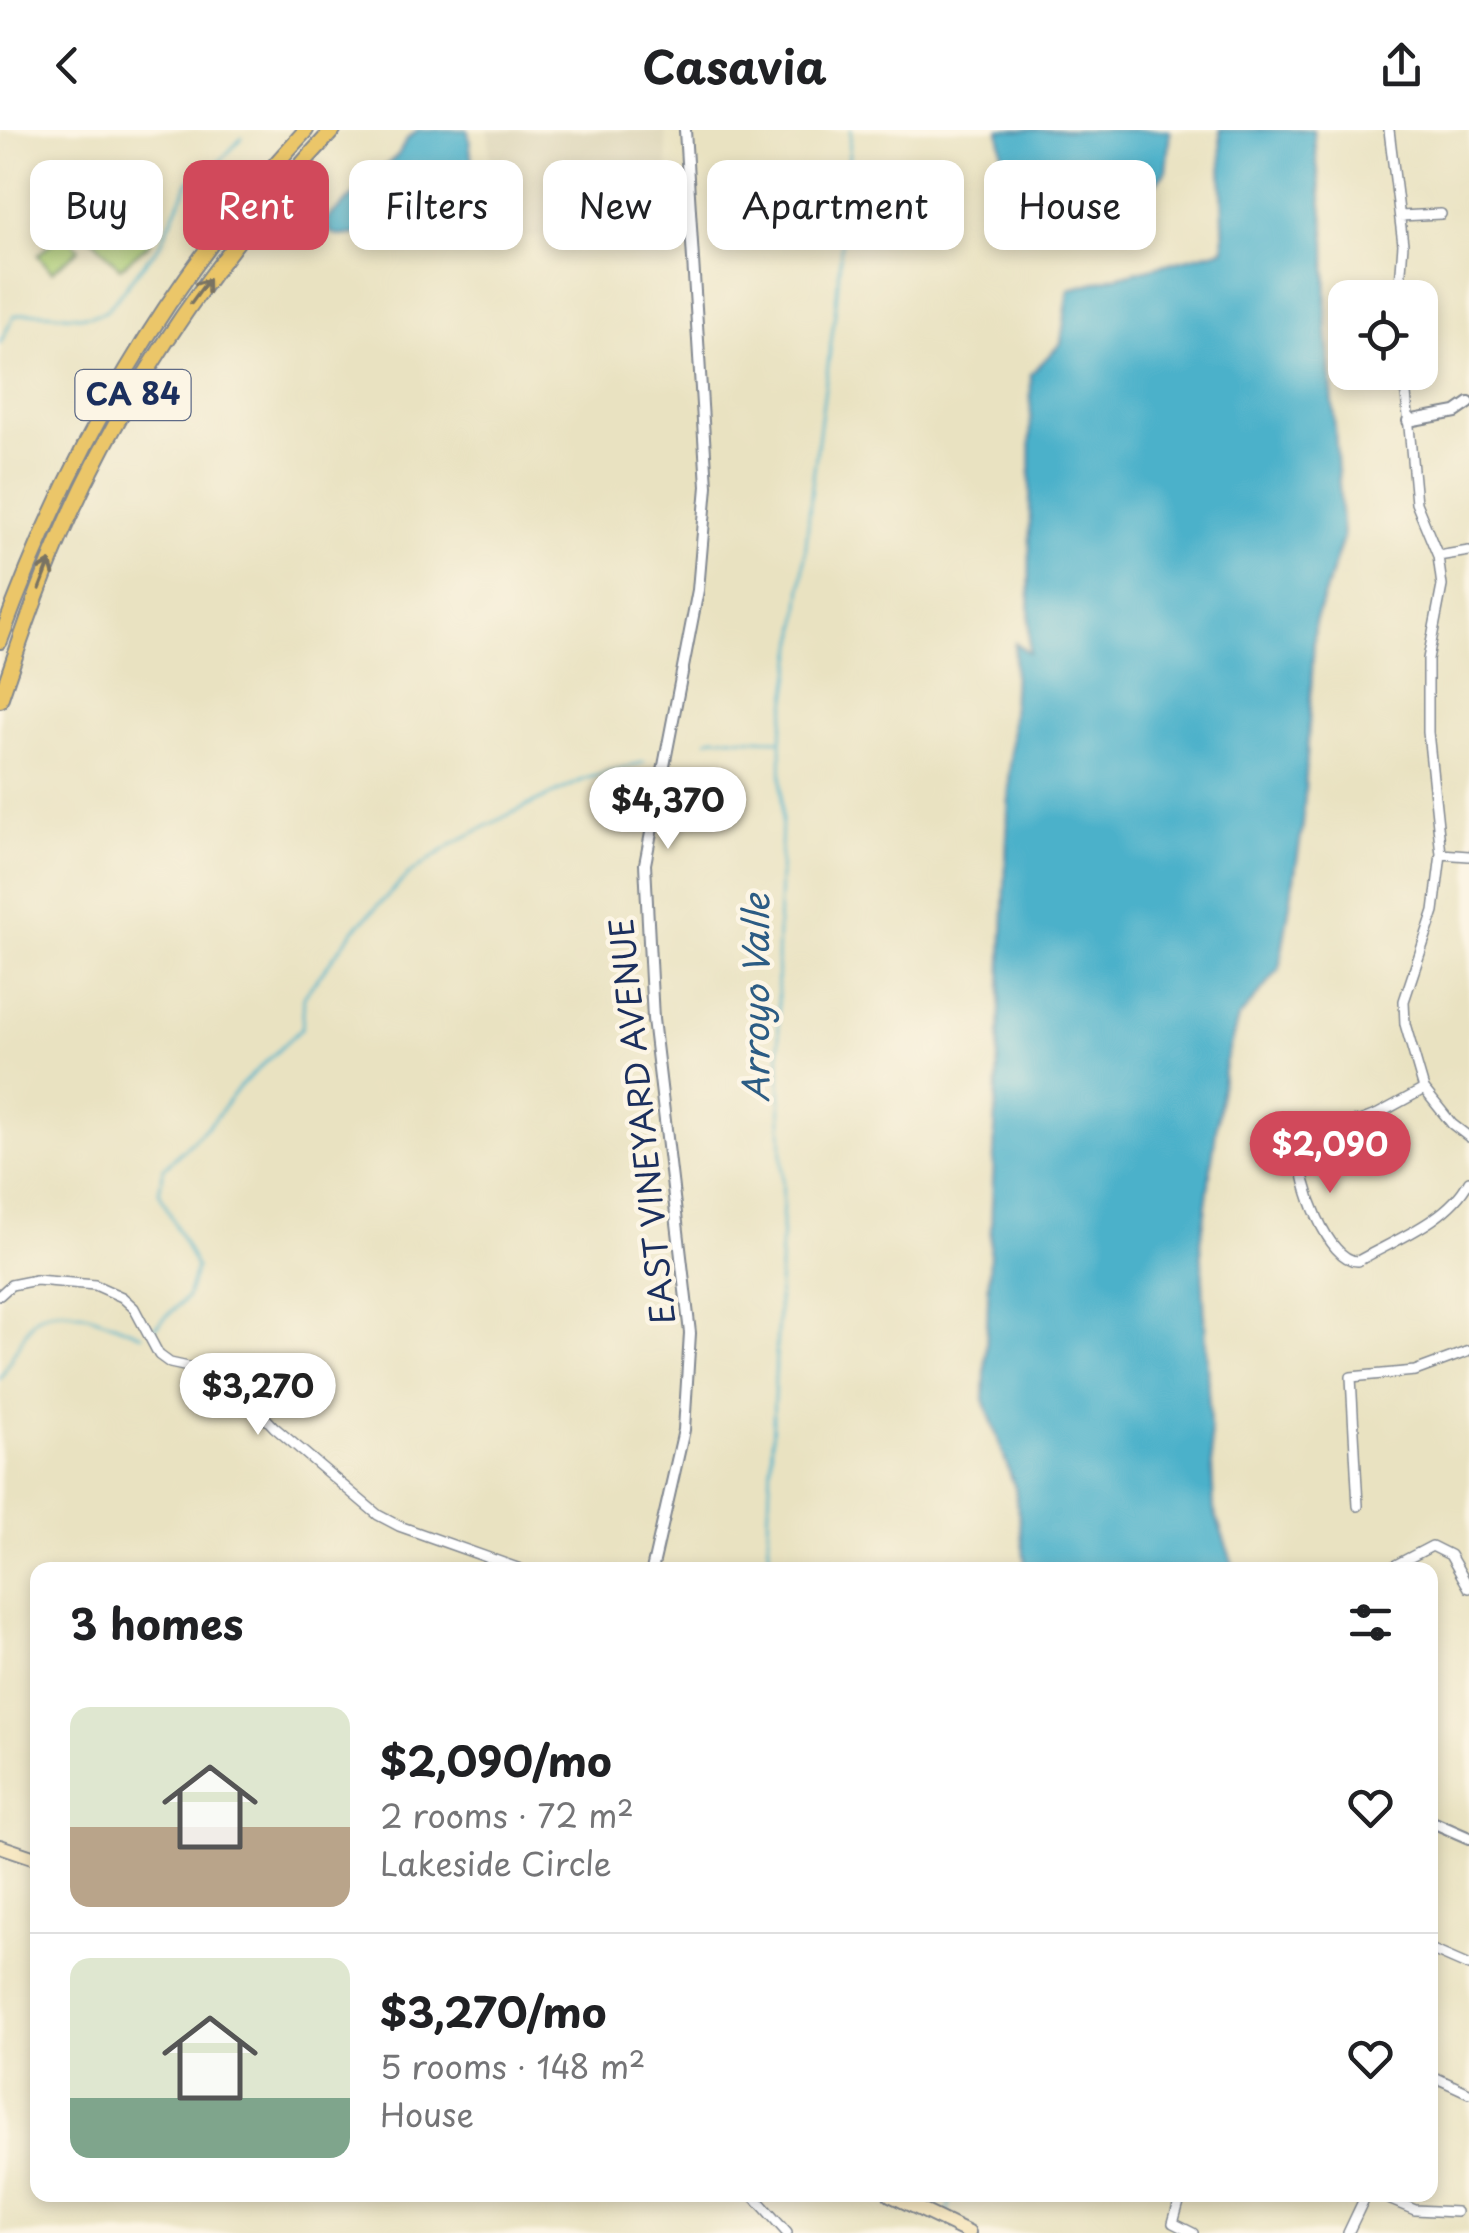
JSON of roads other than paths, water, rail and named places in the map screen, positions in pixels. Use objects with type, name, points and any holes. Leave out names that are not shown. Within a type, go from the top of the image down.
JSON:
[{"type":"highway","name":"CA 84","points":[[0,641],[44,524],[141,342],[238,209],[306,130]]},
{"type":"highway","name":"CA 84","points":[[0,700],[62,532],[158,353],[200,290],[263,209],[333,130]]},
{"type":"main road","points":[[0,1846],[30,1856]]},
{"type":"main road","points":[[905,2202],[969,2233]]},
{"type":"street","name":"EAST VINEYARD AVENUE","points":[[654,1562],[684,1430],[690,1333],[654,1019],[644,864],[698,590],[707,486],[685,130]]},
{"type":"street","points":[[1388,130],[1403,244],[1400,280]]},
{"type":"street","points":[[1400,216],[1441,214]]},
{"type":"street","points":[[1405,390],[1416,503],[1438,556],[1442,586],[1428,659],[1428,732],[1441,854],[1434,910],[1404,1001],[1405,1024],[1424,1088],[1452,1124],[1469,1136]]},
{"type":"street","points":[[1408,421],[1456,412],[1469,403]]},
{"type":"street","points":[[1438,556],[1469,551]]},
{"type":"street","points":[[1441,854],[1469,856]]},
{"type":"street","points":[[1424,1088],[1378,1114],[1360,1121],[1316,1126],[1307,1136],[1301,1152],[1305,1188],[1317,1214],[1340,1255],[1348,1261],[1358,1261],[1433,1218],[1461,1196],[1469,1182]]},
{"type":"street","points":[[0,1295],[11,1285],[36,1280],[95,1285],[122,1296],[134,1308],[159,1355],[170,1363],[226,1375],[274,1427],[378,1515],[500,1562]]},
{"type":"street","points":[[1358,1506],[1351,1377],[1415,1370],[1469,1351]]},
{"type":"street","points":[[1401,1562],[1432,1546],[1450,1555],[1469,1588]]},
{"type":"street","points":[[1438,1824],[1469,1838]]},
{"type":"street","points":[[1438,1952],[1469,1966]]},
{"type":"street","points":[[1438,2079],[1469,2093]]},
{"type":"street","points":[[759,2202],[788,2233]]},
{"type":"street","points":[[1179,2202],[1172,2223],[1193,2233]]},
{"type":"street","points":[[1348,2233],[1363,2202]]},
{"type":"street","points":[[1396,2202],[1415,2210],[1456,2212]]},
{"type":"water","points":[[418,130],[468,130],[472,160],[392,160]]},
{"type":"water","points":[[999,130],[1170,130],[1166,171],[1156,183],[1156,160],[1004,160]]},
{"type":"water","points":[[1220,130],[1313,130],[1326,240],[1328,390],[1332,390],[1343,538],[1315,622],[1303,824],[1279,970],[1238,1019],[1225,1063],[1201,1242],[1214,1510],[1232,1562],[1025,1562],[1015,1488],[984,1399],[1015,643],[1029,653],[1031,374],[1061,343],[1069,289],[1224,249]]},
{"type":"water","points":[[349,199],[349,235],[330,232],[329,217]]},
{"type":"waterway","name":"Arroyo Valle","points":[[770,1562],[783,1203],[777,956],[781,740],[836,305],[851,130]]},
{"type":"waterway","points":[[0,343],[14,316],[86,316],[106,311],[161,243],[189,181],[217,164],[242,138]]},
{"type":"waterway","points":[[707,740],[779,740]]},
{"type":"waterway","points":[[152,1330],[187,1297],[196,1267],[159,1192],[164,1168],[214,1120],[240,1086],[302,1028],[304,996],[354,930],[408,875],[454,843],[585,779],[644,762]]},
{"type":"waterway","points":[[0,1379],[33,1322],[47,1313],[89,1315],[142,1335]]},
{"type":"waterway","name":"Arroyo Valle","points":[[947,2217],[950,2202]]}]
